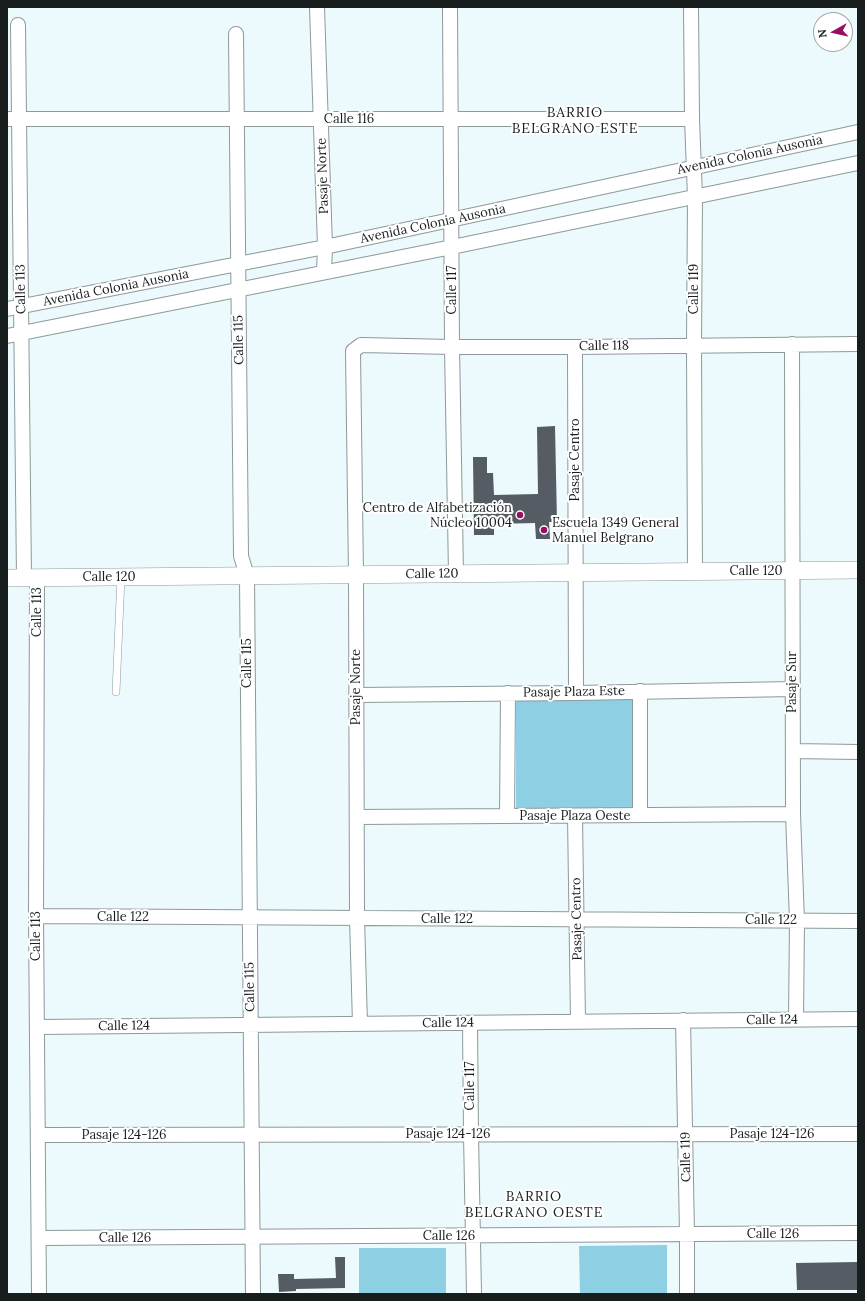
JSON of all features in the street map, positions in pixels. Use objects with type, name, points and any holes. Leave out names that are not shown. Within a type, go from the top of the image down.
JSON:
[{"type":"street","name":"Pasaje Norte","points":[[318,7],[325,247],[324,272]]},
{"type":"street","name":"Calle 117","points":[[450,7],[452,347],[456,574]]},
{"type":"street","name":"Calle 119","points":[[691,7],[692,119],[695,197],[695,572]]},
{"type":"street","name":"Calle 113","points":[[18,25],[13,119],[14,308],[21,334],[31,578],[40,1294]]},
{"type":"street","name":"Calle 115","points":[[236,34],[241,556],[247,576],[253,1294]]},
{"type":"street","name":"Calle 116","points":[[13,119],[692,119]]},
{"type":"street","name":"Avenida Colonia Ausonia","points":[[14,308],[325,247],[858,132]]},
{"type":"street","name":"Avenida Colonia Ausonia","points":[[7,336],[452,247],[858,163]]},
{"type":"street","name":"Pasaje Sur","points":[[792,344],[792,689],[793,814],[797,920],[796,1019]]},
{"type":"street","name":"Calle 118","points":[[353,351],[360,345],[575,347],[858,344]]},
{"type":"street","name":"Pasaje Centro","points":[[575,347],[576,692]]},
{"type":"street","name":"Pasaje Norte","points":[[353,351],[356,575],[357,918],[360,1024]]},
{"type":"street","name":"Calle 120","points":[[7,578],[858,570]]},
{"type":"street","name":"Pasaje Plaza Este","points":[[356,694],[792,689]]},
{"type":"street","points":[[640,691],[640,815]]},
{"type":"street","points":[[507,816],[508,693]]},
{"type":"street","points":[[793,751],[858,752]]},
{"type":"street","name":"Pasaje Plaza Oeste","points":[[357,817],[793,814]]},
{"type":"street","name":"Pasaje Centro","points":[[575,816],[578,919],[578,1021]]},
{"type":"street","name":"Calle 122","points":[[36,916],[858,921]]},
{"type":"street","name":"Calle 124","points":[[37,1027],[858,1019]]},
{"type":"street","name":"Calle 119","points":[[683,1020],[687,1294]]},
{"type":"street","name":"Calle 117","points":[[470,1023],[474,1294]]},
{"type":"street","name":"Pasaje 124-126","points":[[38,1135],[858,1134]]},
{"type":"street","name":"Calle 126","points":[[39,1238],[858,1233]]},
{"type":"lane","points":[[116,692],[121,577]]},
{"type":"shaded area","points":[[516,699],[633,699],[634,809],[516,809]]},
{"type":"shaded area","points":[[667,1245],[667,1294],[580,1294],[579,1246]]},
{"type":"shaded area","points":[[359,1248],[446,1248],[446,1294],[359,1294]]},
{"type":"building","points":[[555,426],[557,522],[549,522],[550,539],[536,539],[535,523],[494,524],[494,535],[474,535],[473,457],[487,457],[487,473],[493,473],[494,495],[538,494],[537,427]]},
{"type":"building","points":[[335,1257],[345,1257],[345,1288],[296,1289],[296,1291],[279,1292],[278,1274],[294,1274],[294,1279],[336,1278]]},
{"type":"building","points":[[858,1262],[858,1290],[797,1290],[796,1263]]},
{"type":"place","name":"Centro de Alfabetización Núcleo 10004","points":[[520,515]]},
{"type":"place","name":"Escuela 1349 General Manuel Belgrano","points":[[544,530]]},
{"type":"district","name":"BARRIO BELGRANO ESTE","points":[[575,122]]},
{"type":"district","name":"BARRIO BELGRANO OESTE","points":[[534,1206]]}]
